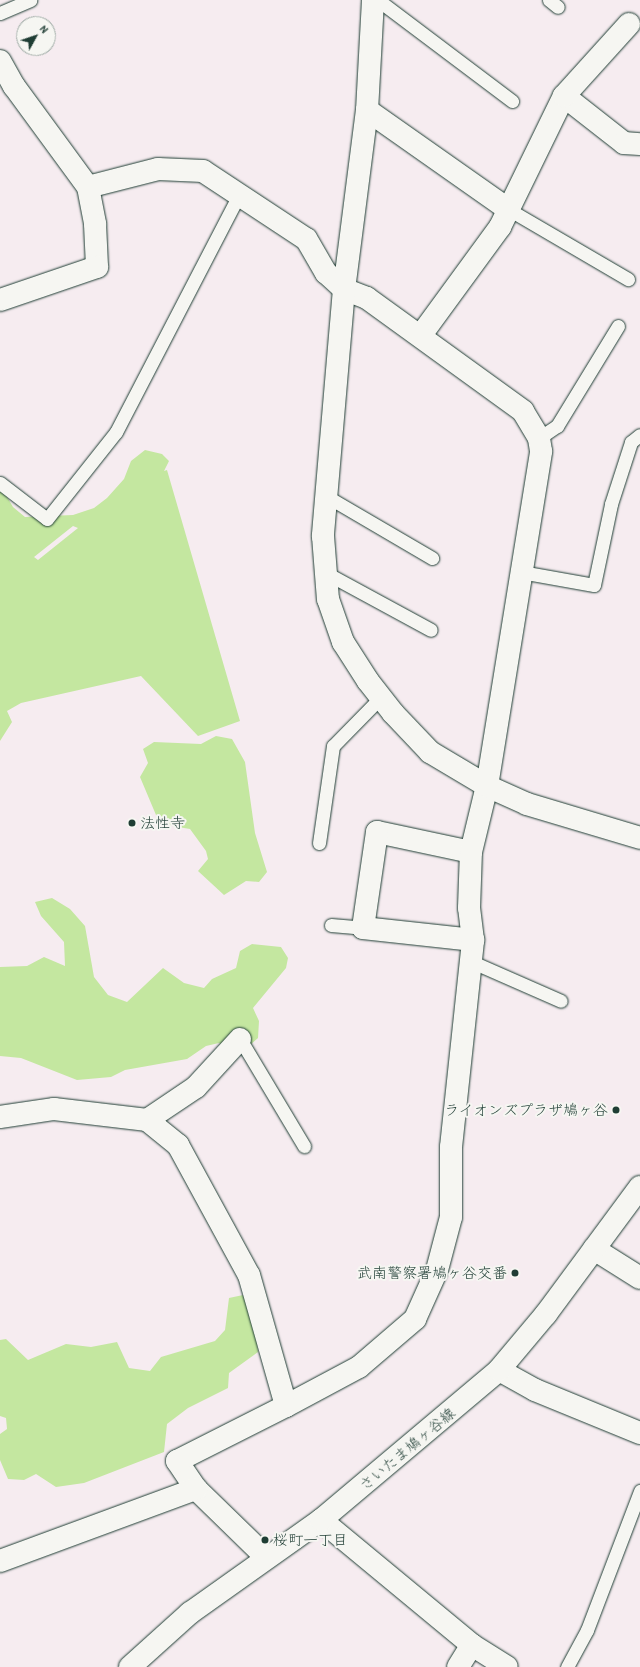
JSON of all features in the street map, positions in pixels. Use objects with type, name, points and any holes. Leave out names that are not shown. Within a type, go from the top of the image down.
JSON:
[{"type":"street","points":[[373,0],[367,110],[344,290],[322,536],[328,599],[343,642],[381,697],[430,752],[486,786],[527,804],[640,838]]},
{"type":"street","points":[[421,335],[500,227],[564,96],[629,24]]},
{"type":"street","points":[[0,61],[14,86],[88,187],[95,224],[97,267],[0,300]]},
{"type":"street","points":[[564,96],[624,143],[640,144]]},
{"type":"street","points":[[367,110],[508,209]]},
{"type":"street","points":[[88,187],[158,169],[203,172],[306,238],[326,273],[344,290],[367,298],[421,335],[523,411],[539,438],[541,451],[486,786],[472,852],[469,908],[473,940],[451,1147],[451,1217],[437,1270],[415,1318],[391,1343],[359,1367],[177,1461],[196,1489],[266,1557]]},
{"type":"street","points":[[472,852],[377,832],[363,928],[473,940]]},
{"type":"street","points":[[147,1120],[196,1087],[240,1039]]},
{"type":"street","points":[[0,1117],[54,1109],[147,1120],[178,1145],[249,1275],[286,1406]]},
{"type":"street","name":"さいたま鳩ヶ谷線","points":[[130,1667],[190,1614],[266,1557],[321,1520],[499,1370],[594,1249],[640,1187]]},
{"type":"street","points":[[594,1249],[640,1278]]},
{"type":"street","points":[[499,1370],[536,1390],[640,1433]]},
{"type":"street","points":[[0,1560],[196,1489]]},
{"type":"street","points":[[321,1520],[472,1645],[507,1667]]},
{"type":"street","points":[[458,1667],[472,1645]]},
{"type":"lane","points":[[0,13],[30,0]]},
{"type":"lane","points":[[378,0],[512,101]]},
{"type":"lane","points":[[0,483],[47,519],[116,432],[239,195]]},
{"type":"lane","points":[[508,209],[628,279]]},
{"type":"lane","points":[[539,438],[557,426],[618,326]]},
{"type":"lane","points":[[521,572],[594,585],[612,504],[631,442],[640,436]]},
{"type":"lane","points":[[326,496],[432,558]]},
{"type":"lane","points":[[326,573],[431,630]]},
{"type":"lane","points":[[319,843],[333,746],[381,697]]},
{"type":"lane","points":[[331,925],[363,928]]},
{"type":"lane","points":[[470,961],[561,1001]]},
{"type":"lane","points":[[240,1039],[304,1146]]},
{"type":"lane","points":[[567,1667],[587,1630],[640,1491]]},
{"type":"green space","points":[[145,450],[162,454],[169,461],[164,471],[167,470],[240,721],[198,736],[141,676],[21,703],[7,711],[12,722],[0,741],[0,485],[13,507],[25,517],[73,515],[94,508],[107,498],[124,479],[131,461]],"holes":[[[73,526],[78,528],[38,560],[34,557]]]},
{"type":"green space","points":[[216,736],[232,739],[245,762],[255,833],[267,872],[259,882],[246,881],[224,895],[198,871],[208,859],[206,851],[190,829],[172,826],[156,815],[140,777],[148,763],[143,749],[154,742],[201,744]]},
{"type":"green space","points":[[52,898],[70,909],[85,926],[94,977],[108,995],[127,1002],[163,968],[184,983],[204,988],[212,979],[236,968],[240,951],[252,944],[281,947],[288,958],[286,968],[253,1008],[259,1021],[258,1038],[240,1054],[219,1043],[206,1046],[187,1059],[125,1070],[111,1077],[77,1080],[21,1058],[0,1056],[0,967],[27,966],[44,957],[65,966],[64,942],[41,916],[35,902]]},
{"type":"green space","points":[[243,1295],[256,1329],[258,1352],[229,1373],[228,1388],[188,1408],[167,1424],[164,1452],[84,1483],[56,1487],[36,1474],[24,1480],[8,1479],[0,1460],[0,1434],[7,1429],[6,1418],[0,1416],[0,1340],[6,1339],[28,1360],[66,1344],[91,1347],[117,1342],[129,1368],[150,1371],[161,1357],[215,1341],[225,1330],[229,1298]]},
{"type":"place","name":"法性寺","points":[[132,823]]},
{"type":"place","name":"ライオンズプラザ鳩ヶ谷","points":[[616,1110]]},
{"type":"place","name":"武南警察署鳩ヶ谷交番","points":[[515,1273]]},
{"type":"place","name":"桜町一丁目","points":[[265,1540]]}]
